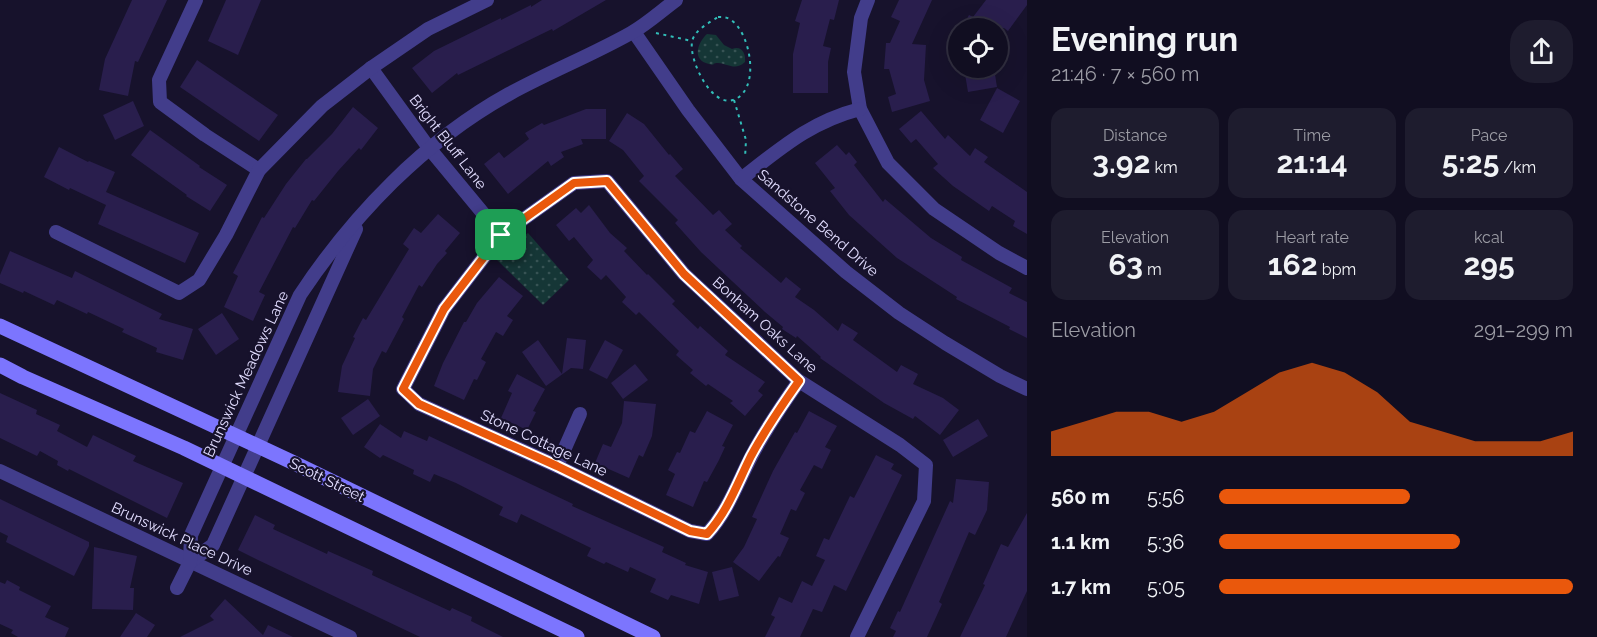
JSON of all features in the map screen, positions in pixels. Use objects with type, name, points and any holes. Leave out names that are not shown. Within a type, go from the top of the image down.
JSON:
[{"type":"main road","name":"Scott Street","points":[[0,326],[258,446],[652,637]]},
{"type":"main road","points":[[0,364],[23,377],[222,466],[578,637]]},
{"type":"street","points":[[196,0],[159,80],[160,102],[259,170]]},
{"type":"street","points":[[56,232],[179,293],[199,280],[226,235],[259,170],[322,106],[371,68],[428,29],[487,0]]},
{"type":"street","name":"Brunswick Meadows Lane","points":[[177,588],[190,562],[191,535],[300,295],[322,261],[363,214],[429,148],[507,95],[634,32],[676,0]]},
{"type":"street","points":[[867,0],[861,18],[854,72],[860,109],[888,163],[934,209],[999,253],[1027,268]]},
{"type":"street","name":"Sandstone Bend Drive","points":[[634,32],[688,110],[741,179],[846,272],[899,313],[945,344],[1027,389]]},
{"type":"street","name":"Bright Bluff Lane","points":[[371,68],[429,148],[501,235]]},
{"type":"street","points":[[741,179],[810,128],[837,115],[860,109]]},
{"type":"street","name":"Bonham Oaks Lane","points":[[501,235],[574,183],[607,181],[684,274],[799,381],[900,445],[926,465],[924,501],[857,637]]},
{"type":"street","name":"Brunswick Meadows Lane","points":[[190,562],[213,545],[363,214]]},
{"type":"street","name":"Stone Cottage Lane","points":[[501,235],[444,309],[403,389],[419,404],[557,466],[690,531],[707,534],[722,518],[763,435],[799,381]]},
{"type":"street","points":[[557,466],[580,414]]},
{"type":"street","name":"Brunswick Place Drive","points":[[0,471],[350,637]]},
{"type":"path","points":[[718,17],[726,17],[739,28],[751,63],[748,87],[734,100],[726,101],[718,97],[706,86],[698,74],[692,41],[705,24],[718,17]]},
{"type":"path","points":[[646,22],[656,33],[692,41]]},
{"type":"path","points":[[734,100],[746,140],[741,179]]},
{"type":"green space","points":[[707,34],[716,35],[724,45],[732,49],[741,49],[745,62],[735,67],[703,62],[698,55],[698,50]]},
{"type":"green space","points":[[528,233],[569,280],[543,305],[495,258]]},
{"type":"building","points":[[132,0],[167,0],[138,62],[135,61],[128,96],[99,90],[105,59]]},
{"type":"building","points":[[226,0],[261,0],[238,55],[208,41]]},
{"type":"building","points":[[542,0],[606,0],[553,31],[552,29],[458,75],[457,73],[432,93],[412,68],[434,51]]},
{"type":"building","points":[[802,0],[839,0],[834,20],[830,19],[823,46],[831,48],[828,62],[828,93],[793,93],[793,54],[800,23],[795,21]]},
{"type":"building","points":[[899,0],[932,0],[912,44],[926,45],[924,80],[930,101],[892,112],[888,97],[896,94],[889,69],[884,69],[886,43],[890,43],[900,21],[891,17]]},
{"type":"building","points":[[986,0],[1027,0],[1027,5],[1008,31],[1008,18],[967,18],[969,15],[973,17]]},
{"type":"building","points":[[197,60],[278,115],[259,141],[180,87]]},
{"type":"building","points":[[966,78],[996,78],[997,87],[968,92]]},
{"type":"building","points":[[997,88],[1020,101],[1003,133],[980,120]]},
{"type":"building","points":[[133,101],[144,126],[115,140],[103,115]]},
{"type":"building","points":[[353,107],[378,128],[361,150],[359,148],[314,201],[312,200],[295,228],[293,227],[259,292],[265,295],[253,321],[224,307],[238,276],[233,273],[262,217],[264,218],[306,159],[332,134]]},
{"type":"building","points":[[586,109],[606,109],[606,139],[581,139],[583,144],[561,152],[564,157],[551,166],[548,161],[508,194],[484,164],[499,152],[504,158],[529,139],[525,133],[542,123],[544,125]]},
{"type":"building","points":[[921,111],[945,139],[948,135],[970,156],[975,148],[988,157],[984,162],[1027,192],[1027,234],[1013,226],[1015,221],[992,206],[989,211],[953,186],[933,168],[938,164],[916,139],[911,143],[899,129]]},
{"type":"building","points":[[627,113],[644,124],[683,169],[675,176],[713,215],[719,210],[732,224],[725,230],[742,246],[740,248],[781,283],[786,277],[801,289],[795,297],[838,331],[842,323],[858,333],[853,340],[897,372],[901,365],[918,374],[913,384],[943,398],[959,410],[940,435],[915,416],[913,419],[884,403],[820,358],[797,336],[796,338],[782,329],[783,327],[701,252],[675,223],[678,220],[639,181],[644,176],[623,150],[609,141]]},
{"type":"building","points":[[150,130],[227,185],[210,211],[131,155]]},
{"type":"building","points":[[837,145],[846,155],[849,152],[857,162],[854,165],[883,202],[885,199],[931,238],[962,257],[961,260],[1012,288],[1009,293],[1027,302],[1027,338],[956,299],[957,297],[897,258],[849,215],[830,191],[835,188],[815,163]]},
{"type":"building","points":[[59,147],[88,162],[115,172],[106,192],[199,233],[185,263],[98,224],[106,205],[44,177]]},
{"type":"building","points":[[589,205],[610,233],[627,248],[624,251],[675,301],[672,304],[698,329],[700,326],[728,351],[725,355],[765,382],[758,391],[763,395],[745,416],[730,403],[733,401],[708,384],[706,386],[690,373],[693,370],[676,355],[679,351],[639,312],[636,315],[622,302],[626,297],[606,275],[601,280],[587,267],[593,260],[574,237],[569,241],[556,225],[576,208],[581,213]]},
{"type":"building","points":[[438,214],[460,233],[445,251],[447,253],[422,287],[419,285],[386,353],[382,351],[373,369],[370,396],[338,392],[342,366],[355,338],[353,337],[363,318],[366,320],[409,249],[403,244],[414,228],[421,233]]},
{"type":"building","points":[[10,251],[72,278],[75,271],[162,314],[159,319],[193,329],[183,360],[156,352],[157,348],[122,332],[124,329],[88,312],[87,314],[57,300],[54,305],[0,283],[0,275]]},
{"type":"building","points":[[499,277],[523,296],[507,316],[513,320],[503,336],[496,332],[481,359],[486,362],[477,380],[474,379],[464,400],[434,386],[464,322]]},
{"type":"building","points":[[222,313],[239,339],[216,355],[198,329]]},
{"type":"building","points":[[567,338],[586,340],[583,369],[571,368],[546,386],[522,352],[538,340],[562,374]]},
{"type":"building","points":[[605,340],[623,350],[607,379],[589,370]]},
{"type":"building","points":[[635,364],[648,380],[623,399],[611,383]]},
{"type":"building","points":[[517,374],[545,389],[533,411],[536,412],[527,430],[501,418],[512,393],[508,391]]},
{"type":"building","points":[[0,393],[37,410],[36,414],[60,425],[57,431],[87,447],[93,435],[136,456],[133,461],[183,483],[167,518],[69,469],[68,471],[57,465],[58,461],[40,451],[37,456],[0,438]]},
{"type":"building","points":[[368,399],[380,416],[353,435],[341,418]]},
{"type":"building","points":[[624,401],[656,404],[652,436],[643,457],[639,455],[629,478],[595,463],[603,444],[611,447],[622,423]]},
{"type":"building","points":[[707,411],[733,425],[722,446],[725,447],[719,460],[707,482],[704,481],[693,507],[666,495],[675,474],[668,470],[677,452],[680,453],[690,431],[695,433]]},
{"type":"building","points":[[809,411],[837,426],[825,447],[831,450],[822,469],[814,465],[800,490],[805,493],[796,511],[791,509],[780,534],[789,538],[780,557],[778,556],[759,581],[733,562],[744,547],[757,519],[752,517],[773,471]]},
{"type":"building","points":[[978,419],[988,436],[953,457],[943,440]]},
{"type":"building","points":[[380,424],[401,438],[404,431],[427,441],[429,436],[573,504],[572,506],[664,547],[662,552],[686,563],[685,565],[708,572],[699,604],[671,595],[668,600],[650,592],[656,579],[630,567],[628,572],[587,556],[591,548],[521,514],[517,523],[499,515],[503,507],[456,483],[434,474],[430,482],[413,474],[414,470],[383,455],[380,458],[364,447]]},
{"type":"building","points":[[876,455],[894,464],[891,469],[902,475],[846,591],[834,585],[822,612],[813,609],[800,637],[765,637],[775,617],[771,615],[779,597],[792,603],[802,581],[812,586],[825,560],[816,556],[824,538],[829,540],[850,496],[854,498]]},
{"type":"building","points":[[956,479],[989,482],[987,510],[975,535],[969,532],[939,602],[942,604],[927,637],[893,637],[896,631],[890,628],[898,611],[900,612],[950,501],[953,503]]},
{"type":"building","points":[[0,499],[89,542],[74,576],[6,542],[8,536],[0,532]]},
{"type":"building","points":[[1027,513],[1027,591],[1006,637],[960,637],[985,585],[983,584],[1001,544],[1008,547]]},
{"type":"building","points":[[255,515],[275,525],[273,529],[327,554],[328,551],[373,571],[372,575],[450,611],[452,608],[472,617],[471,621],[503,637],[420,637],[258,560],[238,550]]},
{"type":"building","points":[[94,547],[137,556],[130,588],[134,588],[133,610],[92,609]]},
{"type":"building","points":[[732,567],[739,596],[719,601],[712,572]]},
{"type":"building","points":[[7,580],[20,587],[19,590],[51,606],[45,617],[69,628],[65,637],[18,637],[11,633],[13,630],[0,624],[0,582],[5,584]]},
{"type":"building","points":[[225,599],[263,635],[268,625],[293,637],[180,637],[214,620],[210,616]]},
{"type":"building","points":[[136,613],[155,625],[147,637],[120,637]]},
{"type":"route","points":[[607,181],[684,274],[799,381],[774,416],[752,455],[722,518],[707,534],[690,531],[557,466],[419,404],[403,389],[444,309],[501,235],[574,183],[607,181]]}]
